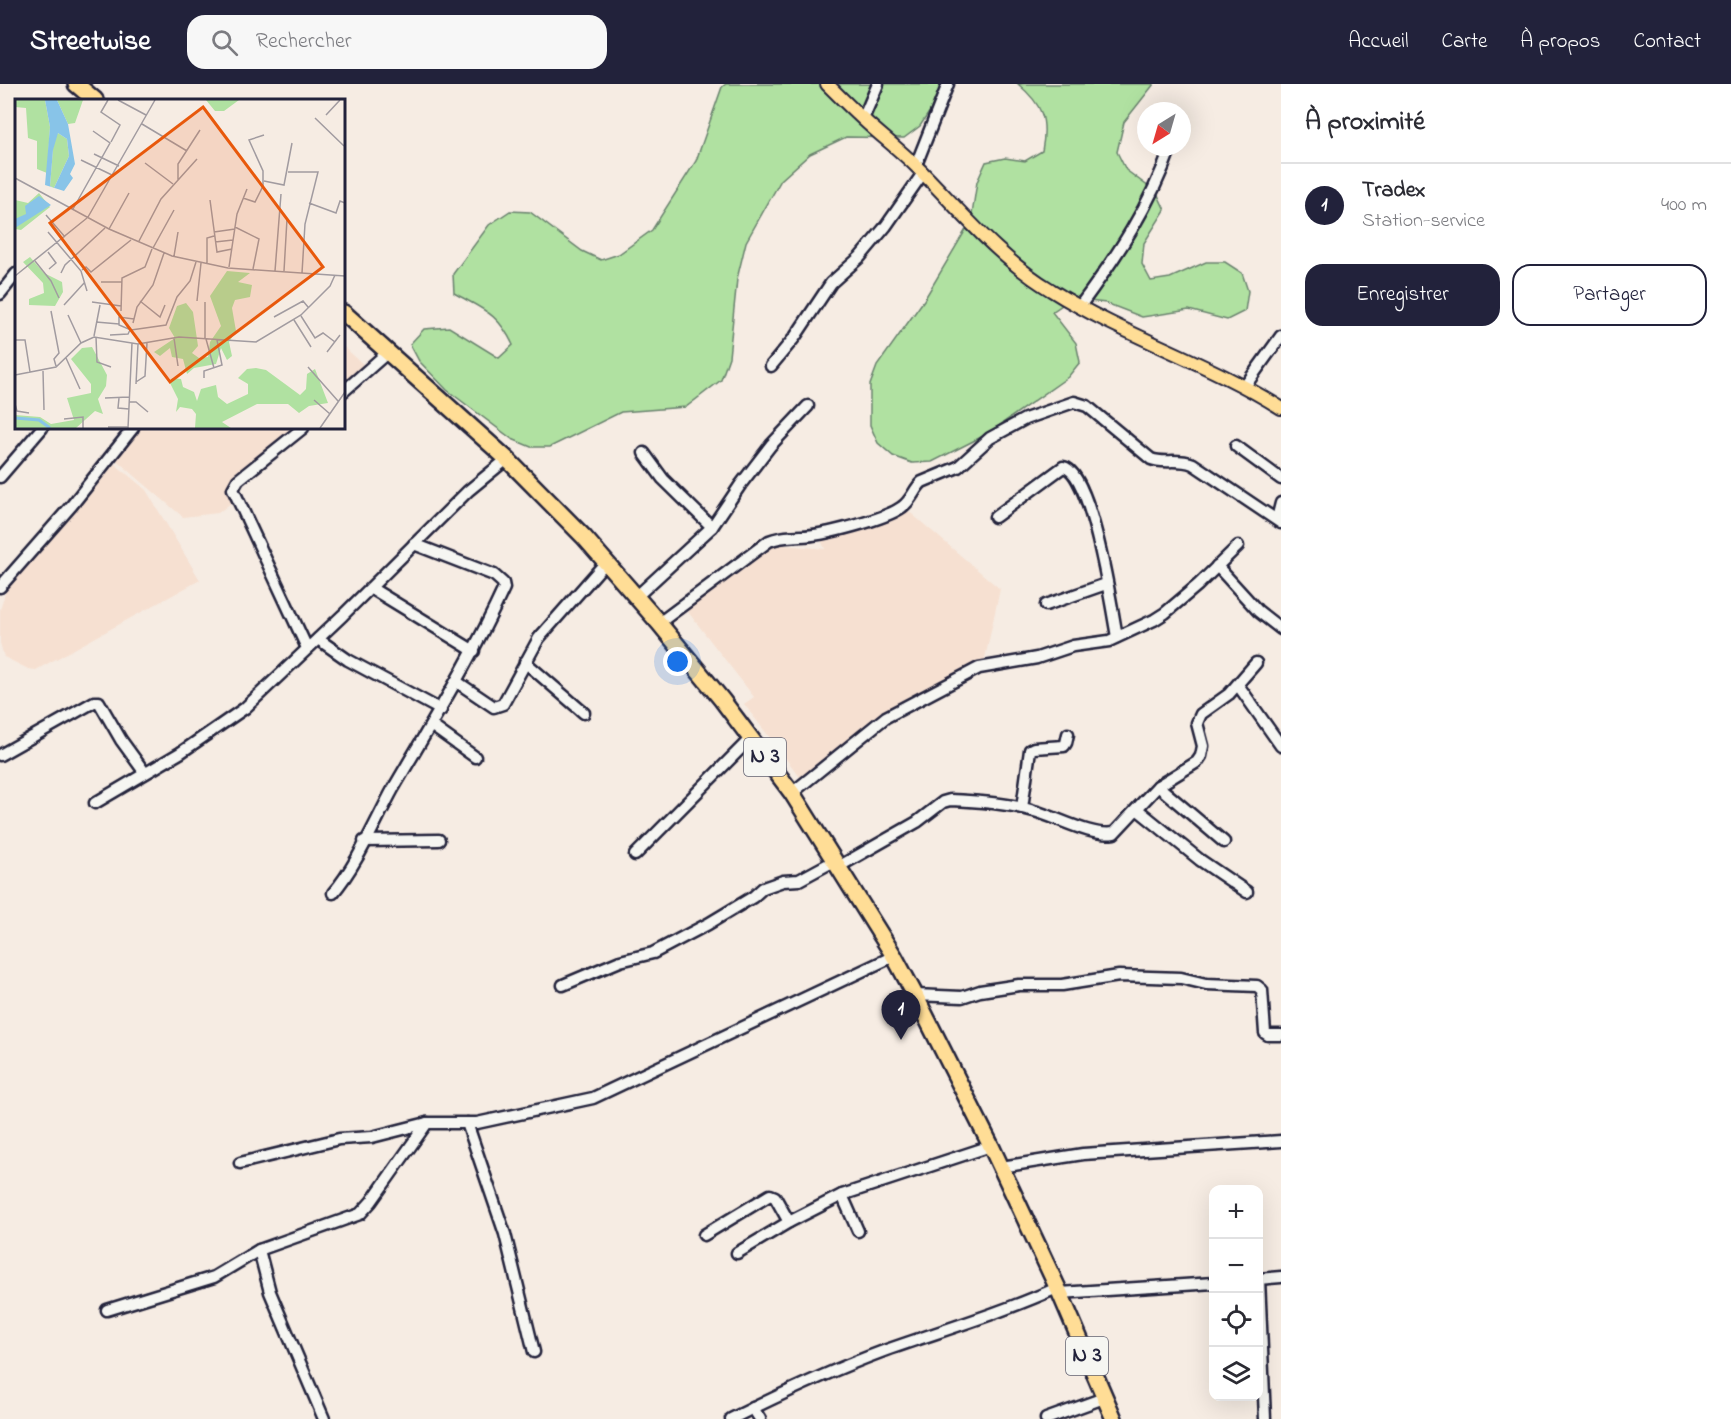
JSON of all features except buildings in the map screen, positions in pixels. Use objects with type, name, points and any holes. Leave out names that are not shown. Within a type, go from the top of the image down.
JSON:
[{"type":"highway","points":[[76,84],[94,99]]},
{"type":"highway","name":"N 3","points":[[345,314],[507,459],[606,562],[659,623],[792,793],[894,956],[915,995],[1001,1167],[1114,1419]]},
{"type":"main road","points":[[827,84],[919,169],[1015,264],[1049,290],[1245,386],[1281,408]]},
{"type":"street","points":[[863,119],[878,84]]},
{"type":"street","points":[[771,366],[795,337],[831,282],[860,257],[886,226],[919,169],[948,84]]},
{"type":"street","points":[[1080,306],[1116,256],[1140,216],[1169,156]]},
{"type":"street","points":[[0,294],[15,275]]},
{"type":"street","points":[[1245,386],[1281,336]]},
{"type":"street","points":[[345,390],[388,352]]},
{"type":"street","points":[[659,623],[769,541],[788,535],[800,536],[839,530],[901,508],[910,500],[922,482],[958,467],[990,438],[1025,419],[1074,402],[1087,406],[1151,459],[1185,460],[1279,521],[1281,504]]},
{"type":"street","points":[[636,597],[712,527],[771,445],[808,406]]},
{"type":"street","points":[[0,477],[41,429]]},
{"type":"street","points":[[0,587],[72,505],[132,429]]},
{"type":"street","points":[[302,429],[238,480],[233,489],[308,648]]},
{"type":"street","points":[[1236,446],[1281,479]]},
{"type":"street","points":[[644,453],[663,479],[712,527]]},
{"type":"street","points":[[95,803],[180,753],[244,708],[318,639],[468,490],[507,459]]},
{"type":"street","points":[[995,517],[1063,467],[1072,471],[1080,483],[1092,516],[1117,637]]},
{"type":"street","points":[[333,893],[346,875],[457,682],[504,588],[503,583],[494,575],[414,544]]},
{"type":"street","points":[[792,793],[886,717],[980,669],[1037,658],[1073,646],[1109,641],[1165,613],[1238,546]]},
{"type":"street","points":[[457,682],[494,707],[503,704],[539,638],[606,562]]},
{"type":"street","points":[[1217,566],[1258,611],[1281,629]]},
{"type":"street","points":[[1046,605],[1106,584]]},
{"type":"street","points":[[370,588],[474,651]]},
{"type":"street","points":[[318,639],[348,660],[441,710]]},
{"type":"street","points":[[525,662],[584,713]]},
{"type":"street","points":[[563,985],[620,961],[653,953],[708,924],[753,897],[763,888],[783,881],[799,880],[836,864],[917,822],[943,802],[960,800],[1022,808],[1095,832],[1114,833],[1158,786],[1197,762],[1203,746],[1197,729],[1198,719],[1201,714],[1238,685],[1256,663]]},
{"type":"street","points":[[1238,685],[1281,746]]},
{"type":"street","points":[[0,755],[94,702],[99,702],[121,740],[145,773]]},
{"type":"street","points":[[432,726],[475,757]]},
{"type":"street","points":[[1022,808],[1030,750],[1064,746],[1068,734]]},
{"type":"street","points":[[635,855],[751,738]]},
{"type":"street","points":[[1158,786],[1224,842]]},
{"type":"street","points":[[1137,809],[1200,860],[1247,892]]},
{"type":"street","points":[[364,841],[439,840]]},
{"type":"street","points":[[240,1163],[339,1139],[372,1137],[427,1123],[467,1123],[593,1098],[894,956]]},
{"type":"street","points":[[915,995],[962,997],[980,991],[1019,985],[1062,985],[1119,976],[1181,978],[1206,984],[1257,986],[1262,990],[1265,1033],[1281,1035]]},
{"type":"street","points":[[107,1310],[214,1277],[259,1251],[360,1214],[427,1123]]},
{"type":"street","points":[[467,1123],[506,1234],[534,1352]]},
{"type":"street","points":[[1001,1167],[1083,1154],[1281,1141]]},
{"type":"street","points":[[737,1253],[789,1222],[842,1195],[991,1146]]},
{"type":"street","points":[[704,1235],[770,1195],[775,1197],[789,1222]]},
{"type":"street","points":[[842,1195],[858,1231]]},
{"type":"street","points":[[259,1251],[270,1292],[324,1419]]},
{"type":"street","points":[[1263,1279],[1281,1277]]},
{"type":"street","points":[[731,1419],[880,1353],[1058,1291],[1209,1283]]},
{"type":"street","points":[[1260,1293],[1265,1419]]},
{"type":"street","points":[[1046,1419],[1104,1398]]},
{"type":"street","points":[[753,1408],[760,1419]]},
{"type":"shaded area","points":[[345,348],[365,366],[345,384]]},
{"type":"shaded area","points":[[136,429],[293,429],[227,485],[231,503],[218,513],[183,517],[114,458]]},
{"type":"shaded area","points":[[115,464],[146,490],[200,580],[36,670],[28,669],[4,657],[0,643],[0,610],[6,590],[61,520]]},
{"type":"shaded area","points":[[906,509],[1000,589],[984,663],[873,720],[803,781],[744,704],[754,697],[685,608],[773,544],[825,549],[820,538]]},
{"type":"green space","points":[[726,84],[948,84],[920,126],[904,138],[846,137],[810,154],[781,180],[746,242],[737,279],[729,357],[721,380],[686,407],[621,412],[550,447],[531,447],[512,439],[447,390],[419,361],[410,344],[424,329],[449,327],[499,358],[513,345],[502,326],[482,308],[454,293],[453,274],[489,225],[510,211],[530,212],[582,251],[601,260],[619,254],[652,230],[696,161],[722,87]]},
{"type":"green space","points":[[1018,84],[1154,84],[1140,102],[1137,102],[1137,106],[1124,122],[1117,152],[1126,170],[1157,193],[1165,210],[1144,243],[1142,264],[1151,281],[1170,278],[1206,262],[1225,262],[1242,273],[1248,291],[1245,311],[1227,320],[1189,310],[1142,317],[1106,303],[1071,299],[1052,312],[1076,343],[1080,362],[1068,377],[987,434],[932,462],[912,463],[893,456],[878,443],[870,425],[870,385],[877,366],[924,300],[971,221],[977,182],[986,162],[1005,158],[1025,161],[1042,151],[1044,122],[1042,114]]},
{"type":"place","name":"Tradex","points":[[901,1040]]}]
